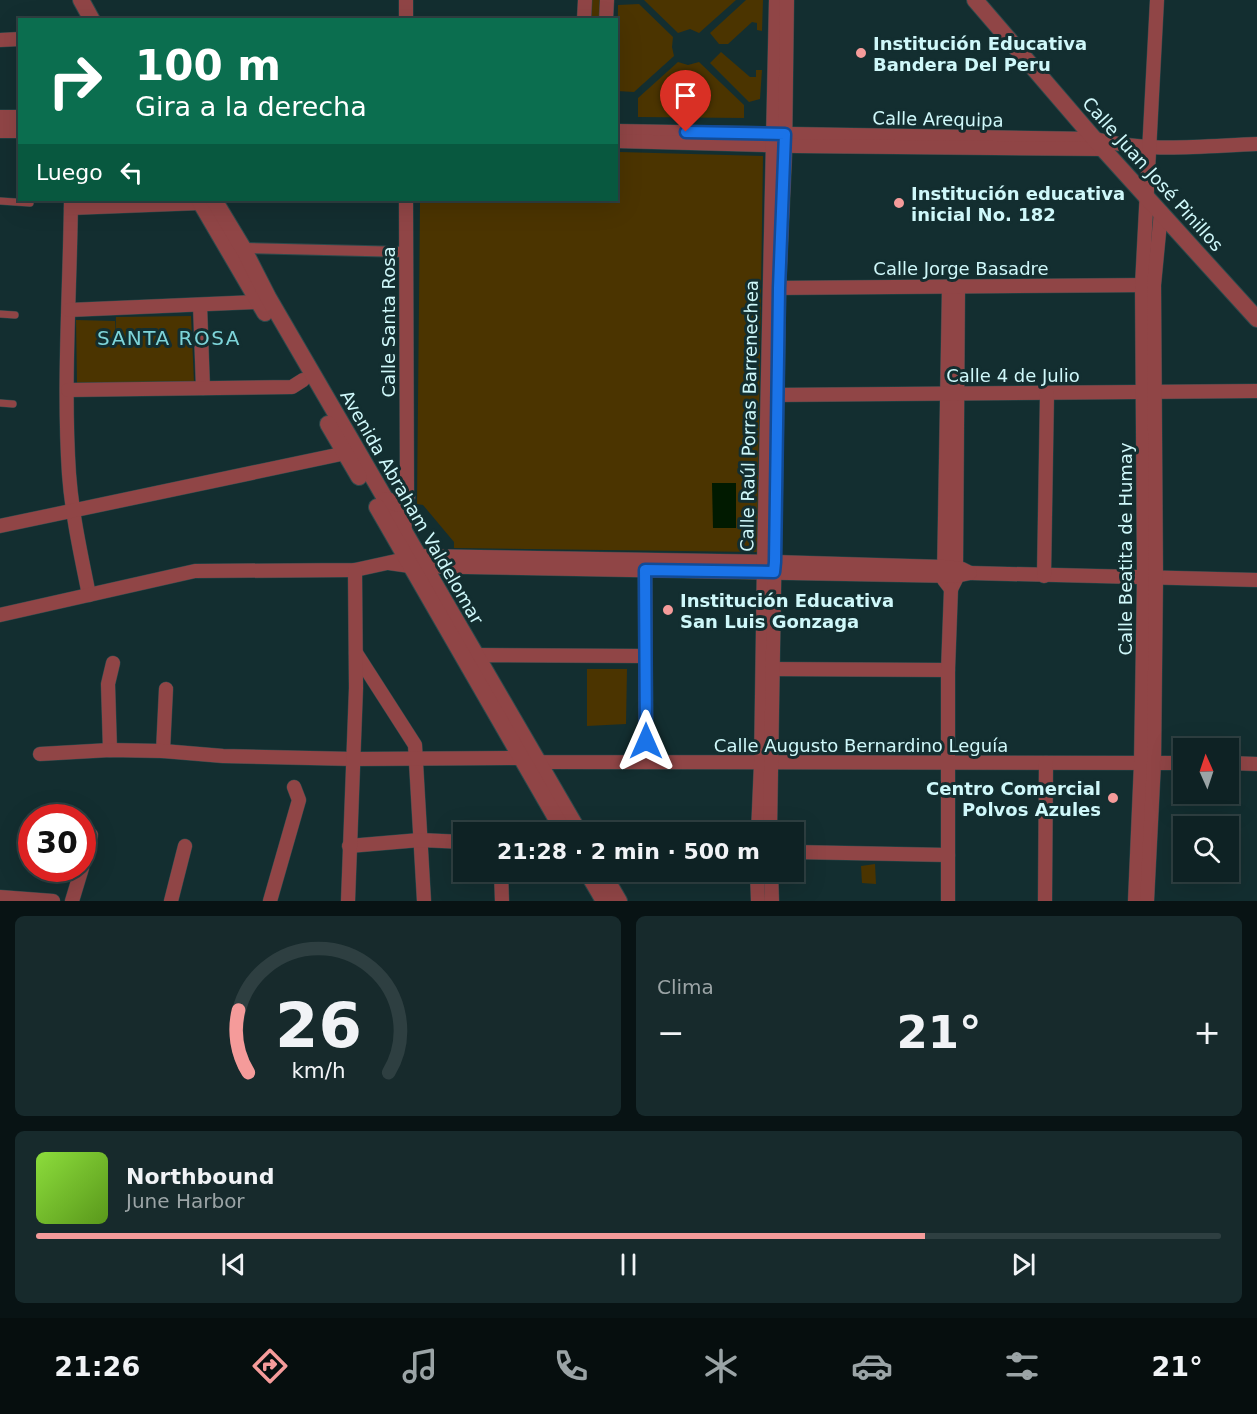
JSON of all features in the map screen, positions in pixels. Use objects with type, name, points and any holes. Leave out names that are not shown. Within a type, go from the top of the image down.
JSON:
[{"type":"street","points":[[81,0],[91,18]]},
{"type":"street","points":[[406,0],[406,18]]},
{"type":"street","points":[[584,18],[585,0]]},
{"type":"street","points":[[606,18],[607,0]]},
{"type":"street","name":"Calle Raúl Porras Barrenechea","points":[[776,0],[779,140]]},
{"type":"street","name":"Calle Raúl Porras Barrenechea","points":[[769,822],[766,763],[774,288],[787,0]]},
{"type":"street","name":"Calle Juan José Pinillos","points":[[975,0],[1099,144],[1257,319]]},
{"type":"street","name":"Calle Beatita de Humay","points":[[1147,901],[1150,578],[1147,196],[1157,0]]},
{"type":"street","points":[[0,39],[18,39]]},
{"type":"street","points":[[0,117],[18,117]]},
{"type":"street","name":"Calle Arequipa","points":[[618,130],[779,140]]},
{"type":"street","points":[[0,131],[18,131]]},
{"type":"street","name":"Calle Arequipa","points":[[618,141],[779,140],[1112,144],[1149,148],[1257,144]]},
{"type":"street","points":[[89,595],[73,510],[69,472],[71,204],[205,201]]},
{"type":"street","name":"Avenida Abraham Valdelomar","points":[[205,201],[243,248],[263,300],[303,380],[405,531],[413,560]]},
{"type":"street","name":"Avenida Abraham Valdelomar","points":[[205,201],[470,658],[538,762],[573,822]]},
{"type":"street","name":"Calle Santa Rosa","points":[[405,531],[406,201]]},
{"type":"street","name":"Calle Beatita de Humay","points":[[1148,285],[1161,212]]},
{"type":"street","points":[[243,248],[406,252]]},
{"type":"street","name":"Calle Jorge Basadre","points":[[774,288],[1148,285]]},
{"type":"street","points":[[948,901],[948,670],[954,286]]},
{"type":"street","points":[[69,310],[263,300]]},
{"type":"street","points":[[200,305],[203,388]]},
{"type":"street","points":[[68,390],[292,387],[303,380]]},
{"type":"street","name":"Calle 4 de Julio","points":[[773,395],[1257,391]]},
{"type":"street","points":[[1044,576],[1047,394]]},
{"type":"street","points":[[0,526],[351,451]]},
{"type":"street","points":[[386,500],[399,504],[406,496]]},
{"type":"street","points":[[0,615],[195,571],[355,570],[413,560],[769,567],[950,575],[970,573],[1257,580]]},
{"type":"street","points":[[645,565],[646,762]]},
{"type":"street","points":[[348,901],[354,759],[355,570]]},
{"type":"street","points":[[355,651],[415,746],[424,901]]},
{"type":"street","points":[[470,658],[645,656]]},
{"type":"street","name":"Avenida Abraham Valdelomar","points":[[470,658],[521,758],[558,822]]},
{"type":"street","points":[[110,750],[108,684],[113,663]]},
{"type":"street","points":[[768,669],[948,670]]},
{"type":"street","points":[[163,751],[166,690]]},
{"type":"street","name":"Calle Augusto Bernardino Leguía","points":[[40,754],[110,750],[163,751],[223,756],[354,759],[521,758],[538,762],[1173,763]]},
{"type":"street","name":"Calle Raúl Porras Barrenechea","points":[[759,822],[766,763]]},
{"type":"street","points":[[1045,901],[1046,763]]},
{"type":"street","name":"Calle Beatita de Humay","points":[[1135,901],[1148,763]]},
{"type":"street","points":[[1239,764],[1257,764]]},
{"type":"street","points":[[270,901],[299,800],[294,787]]},
{"type":"street","points":[[349,846],[420,840],[453,842]]},
{"type":"street","points":[[171,901],[185,846]]},
{"type":"street","points":[[804,852],[948,855]]},
{"type":"street","points":[[72,901],[78,882]]},
{"type":"street","points":[[501,882],[502,901]]},
{"type":"street","points":[[593,882],[604,901]]},
{"type":"street","points":[[608,882],[619,901]]},
{"type":"street","points":[[757,882],[758,901]]},
{"type":"street","points":[[771,882],[772,901]]},
{"type":"street","points":[[0,897],[53,901]]},
{"type":"lane","points":[[0,201],[30,203]]},
{"type":"lane","points":[[0,314],[15,315]]},
{"type":"lane","points":[[0,403],[13,404]]},
{"type":"shaded area","points":[[591,0],[602,0],[601,18],[591,18]]},
{"type":"shaded area","points":[[644,0],[736,0],[699,33],[690,29],[678,33]]},
{"type":"shaded area","points":[[746,0],[763,0],[762,31],[757,30],[757,23],[752,22],[728,44],[719,44],[710,33]]},
{"type":"shaded area","points":[[639,4],[673,37],[674,56],[634,92],[618,91],[618,5]]},
{"type":"shaded area","points":[[721,52],[750,77],[756,77],[756,70],[762,70],[760,99],[749,102],[710,63]]},
{"type":"shaded area","points":[[678,62],[688,65],[699,62],[744,105],[744,118],[638,117],[638,98]]},
{"type":"shaded area","points":[[620,152],[763,156],[757,552],[454,548],[454,542],[423,505],[417,504],[420,201],[618,201],[618,154]]},
{"type":"shaded area","points":[[191,316],[194,382],[77,383],[76,320],[115,321],[115,342],[116,317]]},
{"type":"shaded area","points":[[712,483],[736,483],[736,528],[713,528]]},
{"type":"shaded area","points":[[587,669],[627,669],[626,724],[587,726]]},
{"type":"shaded area","points":[[875,864],[876,884],[862,883],[861,866]]},
{"type":"place","name":"Institución Educativa Bandera Del Peru","points":[[861,53]]},
{"type":"place","name":"Institución educativa inicial No. 182","points":[[899,203]]},
{"type":"place","name":"Institución Educativa San Luis Gonzaga","points":[[668,610]]},
{"type":"place","name":"Centro Comercial Polvos Azules","points":[[1113,798]]},
{"type":"district","name":"SANTA ROSA","points":[[169,338]]},
{"type":"route","points":[[646,741],[645,570],[774,572],[775,562],[779,288],[785,134],[686,132]]}]
